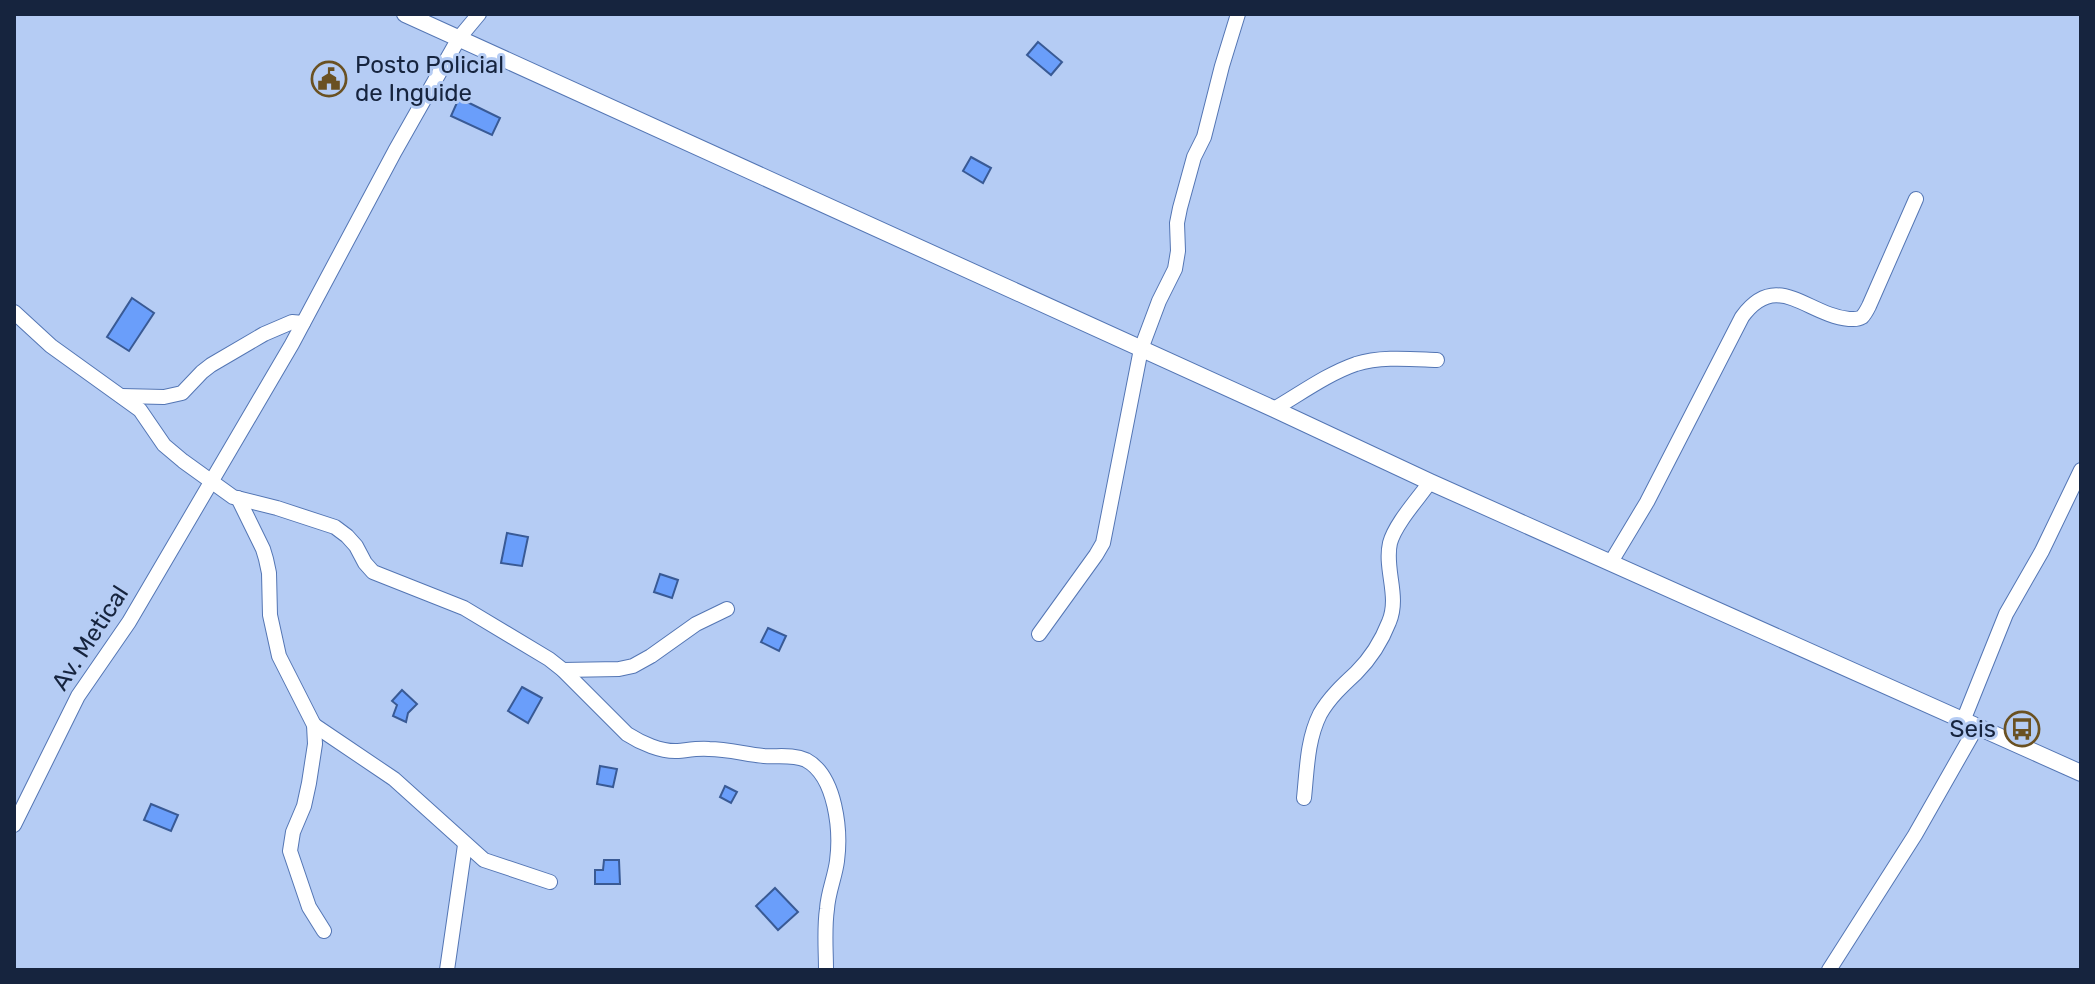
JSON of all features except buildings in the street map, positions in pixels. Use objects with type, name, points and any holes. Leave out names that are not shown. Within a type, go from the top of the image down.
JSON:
[{"type":"street","points":[[405,14],[1430,482],[2081,773]]},
{"type":"street","name":"Av. Metical","points":[[14,825],[78,696],[129,622],[212,481],[303,323],[459,38],[479,14]]},
{"type":"street","points":[[1039,634],[1103,543],[1141,349],[1175,269],[1180,208],[1194,157],[1204,137],[1238,14]]},
{"type":"street","points":[[1611,562],[1647,502],[1750,306],[1774,294],[1790,297],[1843,318],[1861,317],[1869,306],[1916,199]]},
{"type":"street","points":[[14,312],[51,346],[140,410],[164,445],[233,497],[335,527],[356,546],[373,572],[464,608],[549,659],[637,741],[675,751],[706,748],[761,756],[790,756],[814,766],[836,807],[838,825],[837,863],[826,913],[826,970]]},
{"type":"street","points":[[121,396],[164,397],[182,393],[211,365],[264,334],[292,322],[303,323]]},
{"type":"street","points":[[1274,409],[1357,364],[1394,359],[1437,360]]},
{"type":"street","points":[[1829,970],[1915,835],[1970,723],[2006,614],[2042,551],[2081,470]]},
{"type":"street","points":[[1304,798],[1314,729],[1326,706],[1366,661],[1388,624],[1393,607],[1389,546],[1392,536],[1430,482]]},
{"type":"street","points":[[238,498],[266,559],[270,615],[279,656],[314,725],[315,744],[309,783],[290,851],[309,907],[324,931]]},
{"type":"street","points":[[563,670],[633,666],[696,624],[727,609]]},
{"type":"street","points":[[314,725],[394,779],[484,860],[550,882]]},
{"type":"street","points":[[447,970],[465,845]]},
{"type":"place","name":"Posto Policial de Inguide","points":[[329,79]]},
{"type":"place","name":"Seis","points":[[2022,729]]}]
